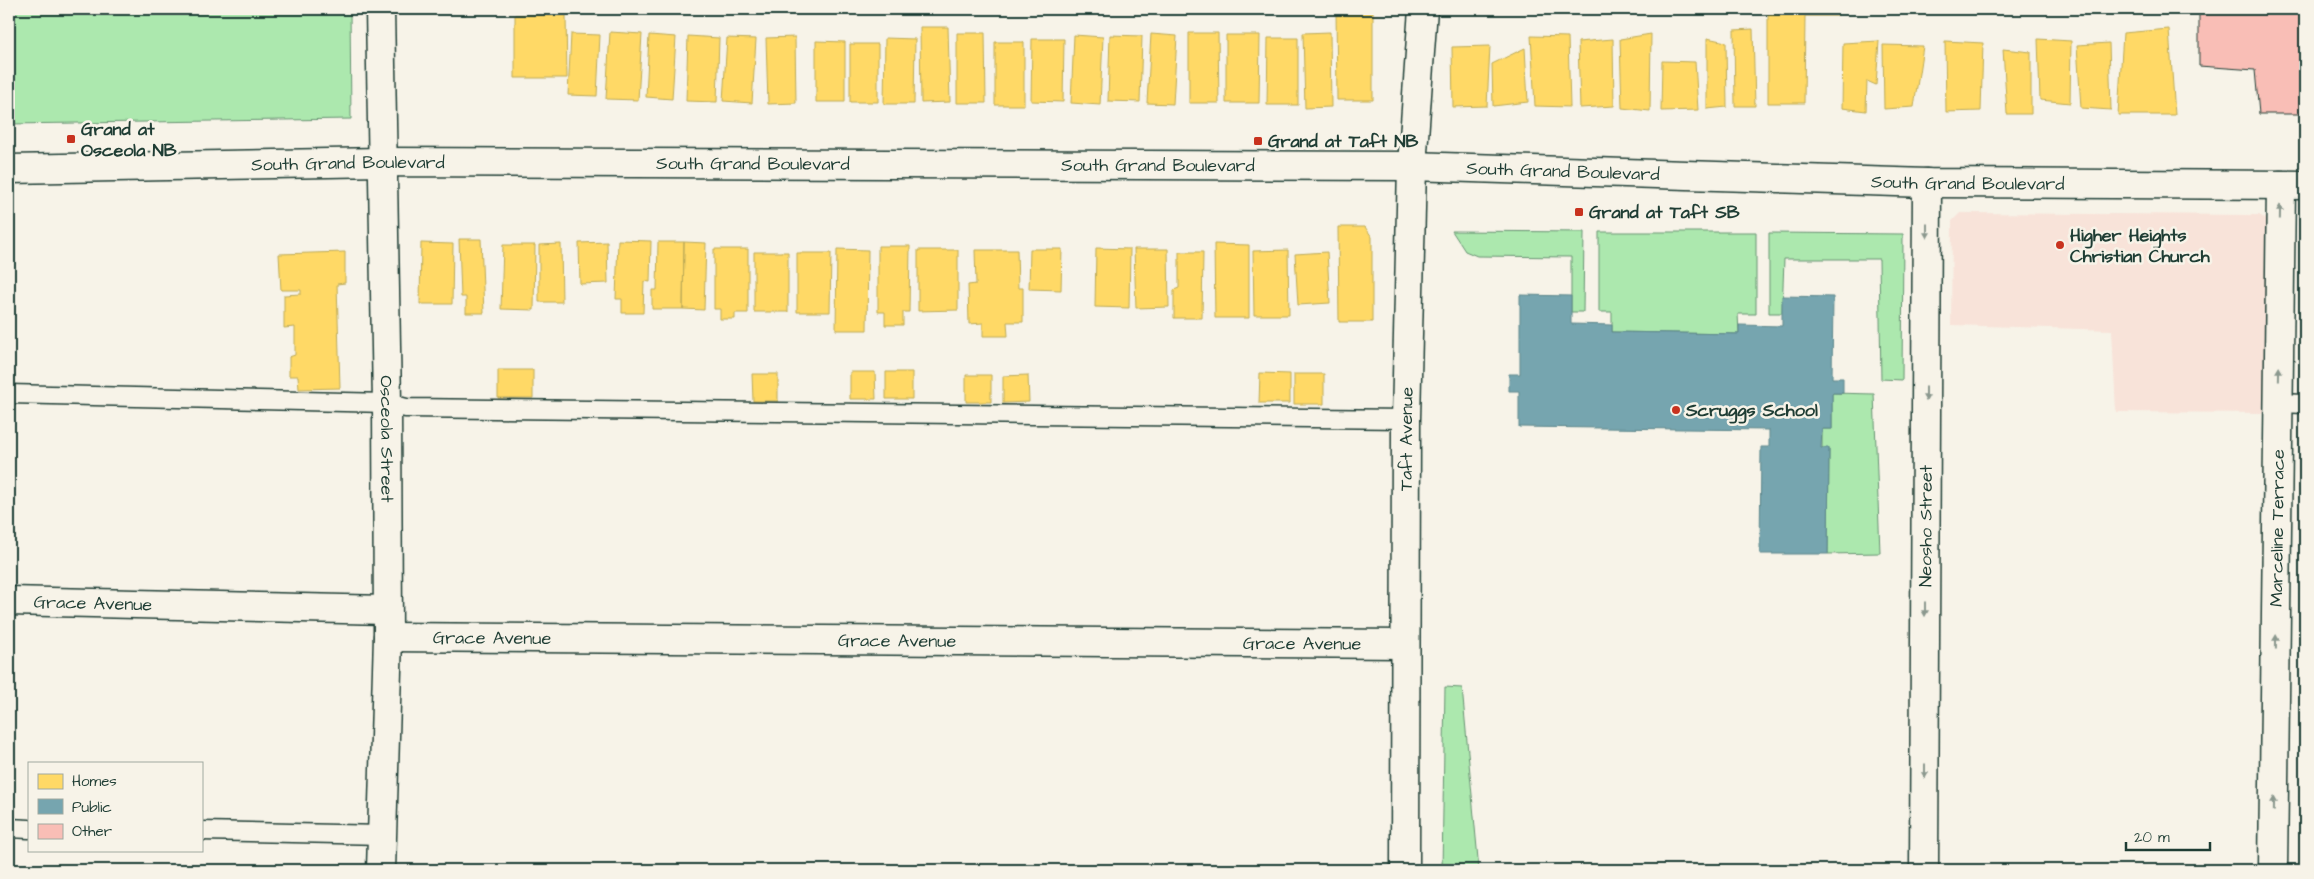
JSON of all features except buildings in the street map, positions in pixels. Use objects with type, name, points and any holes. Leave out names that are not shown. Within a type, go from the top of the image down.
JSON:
[{"type":"street","name":"Osceola Street","points":[[380,9],[381,162],[387,403],[386,610],[388,637],[381,870]]},
{"type":"street","name":"Taft Avenue","points":[[1405,870],[1406,419],[1412,166],[1423,9]]},
{"type":"street","name":"South Grand Boulevard","points":[[9,169],[381,162],[1412,166],[1927,183],[2293,185]]},
{"type":"street","name":"Neosho Street","points":[[1924,870],[1927,183]]},
{"type":"street","name":"Marceline Terrace","points":[[2273,870],[2278,404],[2293,185]]},
{"type":"street","name":"Grace Avenue","points":[[9,601],[386,610]]},
{"type":"street","name":"Grace Avenue","points":[[388,637],[1405,644]]},
{"type":"lane","points":[[9,394],[387,403],[406,408],[1406,419]]},
{"type":"lane","points":[[2278,404],[2305,404]]},
{"type":"lane","points":[[9,828],[28,828]]},
{"type":"lane","points":[[202,832],[382,835]]},
{"type":"shaded area","points":[[1960,213],[2259,215],[2266,219],[2270,226],[2269,413],[2116,412],[2112,330],[1951,325],[1952,221]]},
{"type":"shaded area","points":[[2305,225],[2305,390],[2301,390]]},
{"type":"green space","points":[[9,9],[350,9],[351,119],[9,124]]},
{"type":"green space","points":[[1452,231],[1584,232],[1583,312],[1571,312],[1571,257],[1477,256],[1465,251]]},
{"type":"green space","points":[[1599,232],[1756,232],[1756,314],[1738,314],[1739,334],[1612,332],[1612,312],[1599,312]]},
{"type":"green space","points":[[1769,233],[1903,234],[1902,380],[1881,379],[1879,259],[1784,259],[1782,313],[1769,313]]},
{"type":"green space","points":[[1832,393],[1874,394],[1880,553],[1828,554],[1829,449],[1822,448],[1822,429],[1832,429]]},
{"type":"green space","points":[[1445,687],[1462,688],[1479,870],[1442,870]]},
{"type":"place","name":"Grand at Osceola NB","points":[[71,139]]},
{"type":"place","name":"Grand at Taft NB","points":[[1258,141]]},
{"type":"place","name":"Grand at Taft SB","points":[[1579,212]]},
{"type":"place","name":"Higher Heights Christian Church","points":[[2060,245]]},
{"type":"place","name":"Scruggs School","points":[[1676,410]]}]
